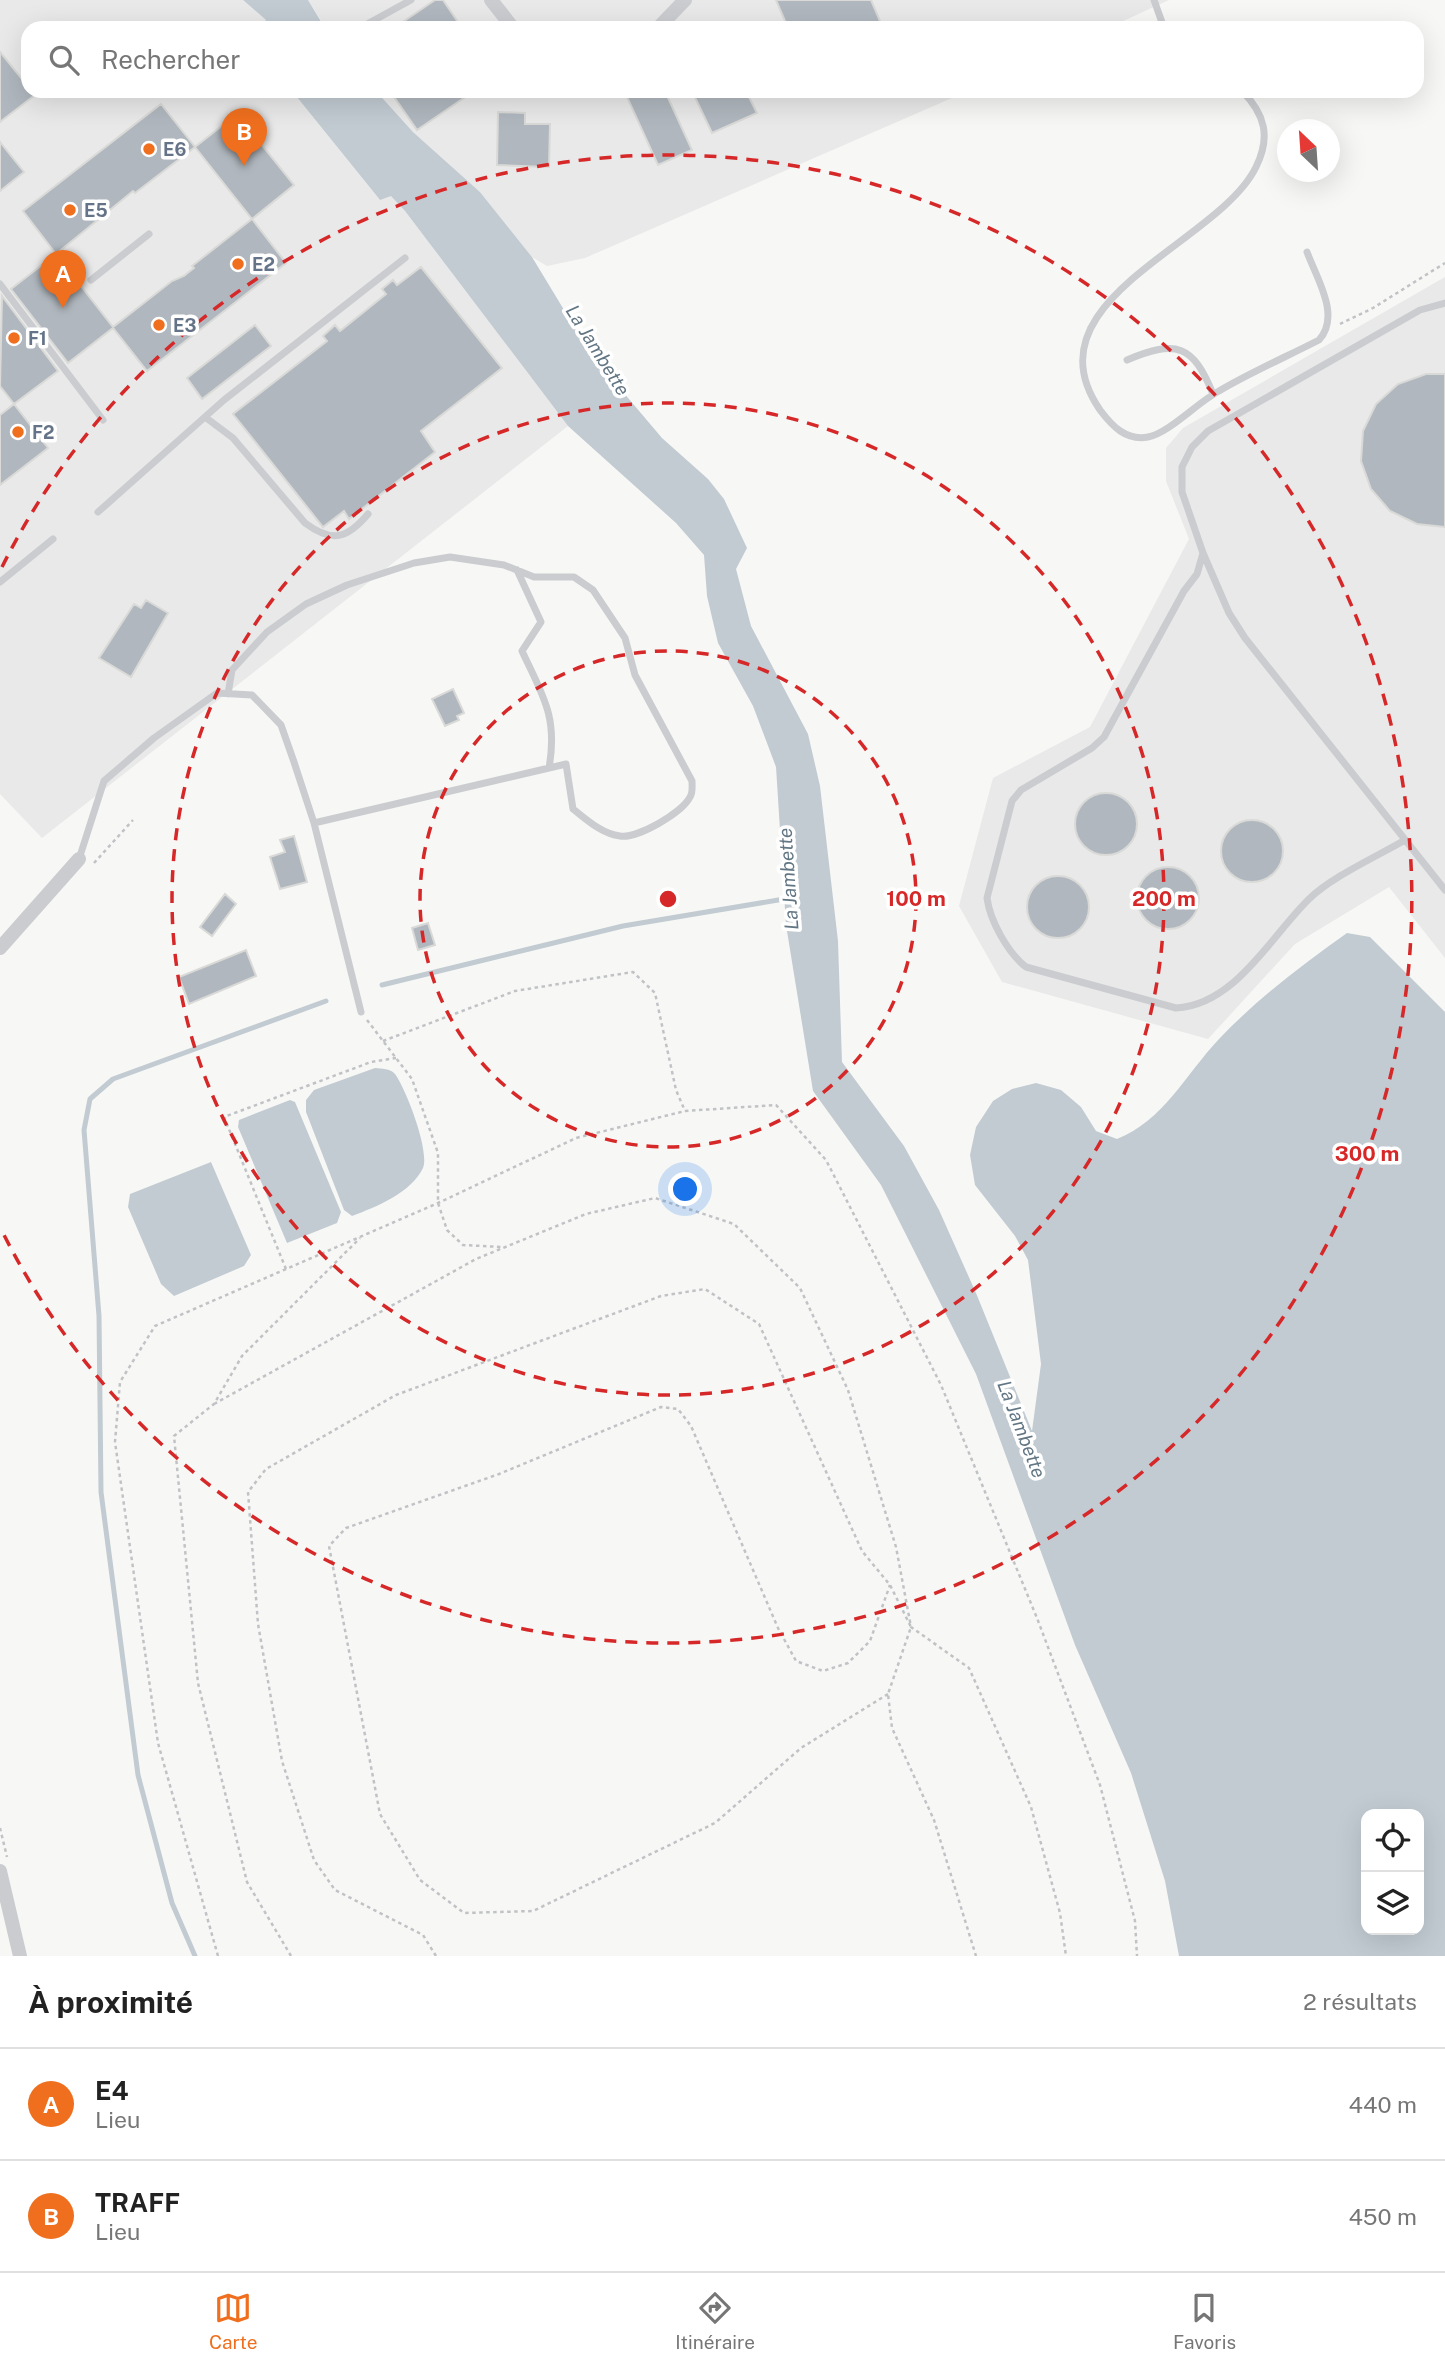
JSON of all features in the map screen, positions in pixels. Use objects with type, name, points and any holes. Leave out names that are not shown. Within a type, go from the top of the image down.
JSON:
[{"type":"street","points":[[491,0],[508,21]]},
{"type":"street","points":[[665,21],[685,0]]},
{"type":"street","points":[[0,948],[79,859]]},
{"type":"street","points":[[0,1871],[20,1956]]},
{"type":"lane","points":[[373,21],[411,0]]},
{"type":"lane","points":[[1154,0],[1162,21]]},
{"type":"lane","points":[[1247,98],[1259,113],[1266,129],[1266,141],[1255,170],[1235,195],[1130,281],[1090,328],[1084,348],[1085,383],[1094,401],[1118,431],[1131,437],[1149,437],[1164,430],[1213,394],[1319,340],[1328,330],[1330,318],[1307,252]]},
{"type":"lane","points":[[91,281],[149,234]]},
{"type":"lane","points":[[98,512],[205,416],[405,257]]},
{"type":"lane","points":[[0,284],[103,420]]},
{"type":"lane","points":[[1445,303],[1420,310],[1208,431],[1182,467],[1182,492],[1203,553],[1216,587],[1245,638],[1445,890]]},
{"type":"lane","points":[[1127,360],[1163,348],[1193,356],[1201,366],[1213,394]]},
{"type":"lane","points":[[205,416],[233,438],[305,523],[319,534],[333,537],[344,534],[357,528],[368,514]]},
{"type":"lane","points":[[0,582],[53,539]]},
{"type":"lane","points":[[1203,553],[1197,574],[1184,591],[1104,737],[1092,748],[1021,790],[1013,801],[987,898],[988,908],[1016,959],[1026,967],[1176,1008],[1188,1007],[1201,1003],[1235,981],[1310,899],[1405,840]]},
{"type":"lane","points":[[228,694],[232,670],[267,632],[306,604],[348,585],[414,563],[450,557],[503,565],[534,577],[574,577],[593,590],[625,638],[635,675],[692,781],[692,795],[681,810],[632,836],[619,836],[598,829],[573,809],[566,764],[314,823]]},
{"type":"lane","points":[[517,570],[541,622],[522,651],[551,711],[553,748],[550,768]]},
{"type":"lane","points":[[79,859],[104,781],[154,738],[217,693],[252,695],[281,725],[314,823],[361,1012]]},
{"type":"path","points":[[1328,330],[1373,308],[1445,263]]},
{"type":"path","points":[[383,1041],[515,991],[633,972],[655,993],[676,1090],[685,1111]]},
{"type":"path","points":[[361,1012],[412,1079],[438,1153],[438,1203],[447,1230],[464,1245],[504,1247]]},
{"type":"path","points":[[286,1269],[223,1117],[371,1062],[396,1058]]},
{"type":"path","points":[[218,1956],[159,1743],[115,1442],[120,1382],[155,1326],[438,1203],[576,1138],[685,1111],[776,1105],[826,1160],[941,1385],[1037,1618],[1100,1785],[1135,1921],[1137,1956]]},
{"type":"path","points":[[291,1956],[247,1882],[198,1683],[174,1436],[214,1404],[476,1259],[586,1214],[654,1199],[734,1224],[800,1288],[848,1390],[896,1547],[911,1627],[888,1694],[892,1728],[934,1820],[976,1956]]},
{"type":"path","points":[[214,1404],[242,1356],[363,1236]]},
{"type":"path","points":[[436,1956],[424,1935],[335,1890],[314,1860],[282,1761],[258,1624],[248,1492],[266,1469],[396,1395],[662,1296],[705,1289],[759,1324],[862,1551],[890,1585],[911,1627],[970,1668],[1031,1808],[1060,1913],[1066,1956]]},
{"type":"path","points":[[888,1694],[801,1748],[715,1823],[533,1910],[464,1913],[420,1880],[380,1814],[329,1546],[345,1528],[499,1474],[661,1407],[678,1409],[691,1426],[778,1628],[796,1661],[823,1671],[848,1663],[870,1642],[890,1585]]},
{"type":"shaded area","points":[[0,0],[243,0],[266,20],[21,21],[21,98],[298,98],[379,199],[391,195],[405,211],[568,426],[42,838],[0,794]]},
{"type":"shaded area","points":[[308,0],[1169,0],[1123,21],[322,21]]},
{"type":"shaded area","points":[[382,98],[952,98],[585,258],[547,266],[532,257],[480,192],[413,132]]},
{"type":"shaded area","points":[[1445,277],[1445,958],[1389,887],[1295,944],[1208,1039],[1002,982],[959,906],[993,778],[1090,727],[1189,539],[1166,481],[1166,448],[1183,428]]},
{"type":"water","points":[[243,0],[308,0],[321,21],[265,21]]},
{"type":"water","name":"La Jambette","points":[[298,98],[382,98],[413,132],[480,192],[532,257],[575,328],[623,392],[662,438],[708,479],[724,499],[747,548],[736,569],[751,626],[808,734],[820,786],[838,941],[842,1062],[904,1146],[939,1210],[1032,1431],[1041,1364],[1028,1260],[1015,1236],[975,1185],[970,1155],[976,1127],[993,1101],[1012,1089],[1036,1083],[1061,1090],[1081,1107],[1096,1131],[1117,1139],[1148,1121],[1161,1109],[1219,1039],[1264,996],[1347,933],[1370,937],[1445,1012],[1445,1956],[1179,1956],[1165,1881],[1131,1773],[1075,1645],[976,1374],[881,1185],[813,1091],[786,925],[776,767],[753,706],[718,643],[707,596],[704,555],[676,523],[568,426],[391,196],[380,200]]},
{"type":"water","points":[[375,1068],[393,1072],[400,1082],[416,1120],[423,1148],[423,1168],[402,1192],[352,1216],[344,1210],[306,1112],[306,1100],[314,1090]]},
{"type":"water","points":[[290,1100],[295,1102],[341,1212],[337,1223],[287,1243],[238,1127],[239,1120]]},
{"type":"water","points":[[211,1162],[251,1255],[244,1266],[174,1296],[161,1284],[128,1207],[130,1194]]},
{"type":"building","points":[[435,0],[443,0],[457,21],[404,21]]},
{"type":"building","points":[[776,0],[871,0],[880,21],[785,21]]},
{"type":"building","points":[[0,52],[21,78],[21,98],[31,98],[0,122]]},
{"type":"building","points":[[395,98],[464,98],[417,130]]},
{"type":"building","points":[[627,98],[668,98],[692,150],[658,165]]},
{"type":"building","points":[[695,98],[750,98],[757,113],[712,133]]},
{"type":"building","points":[[161,104],[195,147],[135,193],[133,191],[56,254],[23,211]]},
{"type":"building","points":[[498,112],[525,113],[525,124],[550,124],[549,167],[497,165]]},
{"type":"building","points":[[237,114],[294,185],[252,219],[195,147]]},
{"type":"building","points":[[0,142],[24,172],[0,191]]},
{"type":"building","points":[[252,219],[286,263],[147,371],[113,328],[68,363],[11,289],[56,254],[113,327],[172,281],[184,276],[194,268],[192,266]]},
{"type":"building","points":[[421,267],[502,368],[421,431],[435,452],[349,519],[344,511],[323,527],[233,414],[327,341],[323,336],[335,325],[340,331],[386,294],[382,289],[393,280],[397,285]]},
{"type":"building","name":"F1","points":[[2,296],[58,371],[14,404],[0,386]]},
{"type":"building","points":[[255,325],[271,346],[202,399],[187,378]]},
{"type":"building","points":[[1426,374],[1445,374],[1445,527],[1417,524],[1390,511],[1371,489],[1361,461],[1363,431],[1376,404],[1398,384]]},
{"type":"building","name":"F2","points":[[14,404],[48,448],[0,485],[0,415]]},
{"type":"building","points":[[146,600],[168,613],[131,677],[99,658],[134,604],[141,608]]},
{"type":"building","points":[[453,689],[464,713],[457,716],[459,720],[445,726],[432,699]]},
{"type":"building","points":[[1100,793],[1112,793],[1128,802],[1135,812],[1135,836],[1128,846],[1112,855],[1100,855],[1089,850],[1080,841],[1075,830],[1075,818],[1080,807],[1089,798]]},
{"type":"building","points":[[1246,820],[1258,820],[1274,829],[1281,839],[1281,863],[1274,873],[1258,882],[1246,882],[1235,877],[1226,868],[1221,857],[1221,845],[1226,834],[1235,825]]},
{"type":"building","points":[[294,836],[307,882],[280,889],[270,857],[285,852],[280,840]]},
{"type":"building","points":[[1162,867],[1174,867],[1190,876],[1197,886],[1197,910],[1190,920],[1174,929],[1162,929],[1151,924],[1142,915],[1137,904],[1137,892],[1142,881],[1151,872]]},
{"type":"building","points":[[1052,876],[1064,876],[1080,885],[1087,895],[1087,919],[1080,929],[1064,938],[1052,938],[1041,933],[1032,924],[1027,913],[1027,901],[1032,890],[1041,881]]},
{"type":"building","points":[[225,894],[236,904],[212,936],[200,927]]},
{"type":"building","points":[[428,923],[435,945],[418,950],[412,928]]},
{"type":"building","points":[[246,950],[256,976],[189,1004],[179,977]]},
{"type":"waterway","name":"La Jambette","points":[[382,985],[623,926],[790,898]]},
{"type":"waterway","points":[[195,1956],[172,1903],[138,1775],[101,1492],[99,1316],[84,1130],[90,1099],[113,1079],[326,1001]]},
{"type":"place","name":"E6","points":[[149,149]]},
{"type":"place","name":"TRAFF","points":[[244,166]]},
{"type":"place","name":"E5","points":[[70,210]]},
{"type":"place","name":"E2","points":[[238,264]]},
{"type":"place","name":"E4","points":[[63,308]]},
{"type":"place","name":"E3","points":[[159,325]]},
{"type":"place","name":"F1","points":[[14,338]]},
{"type":"place","name":"F2","points":[[18,432]]}]
